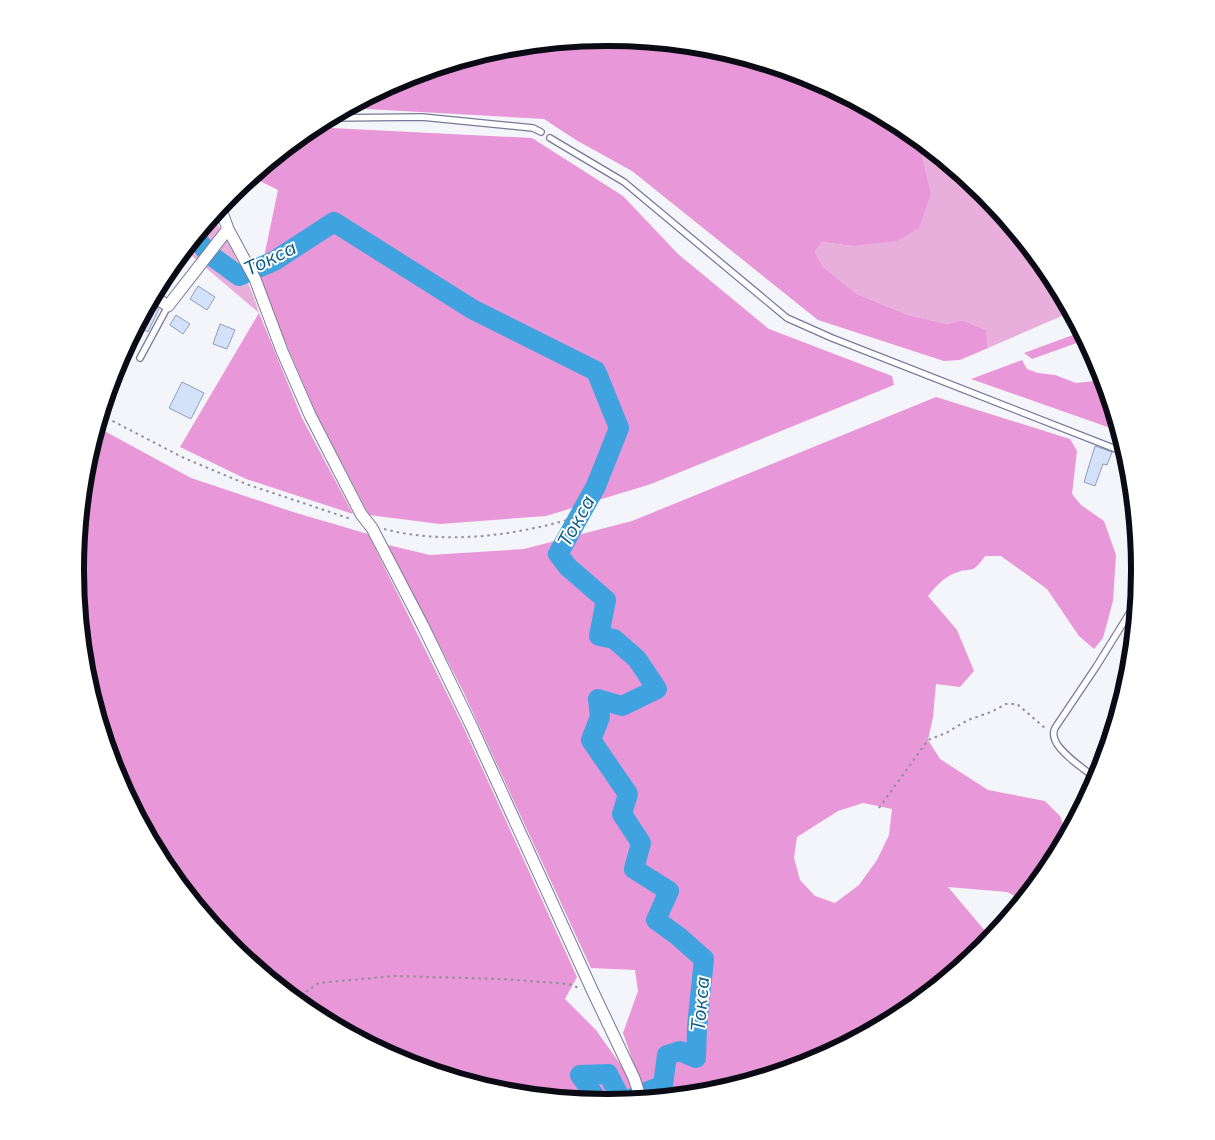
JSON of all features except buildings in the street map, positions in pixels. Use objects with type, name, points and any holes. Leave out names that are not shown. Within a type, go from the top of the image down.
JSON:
[{"type":"street","points":[[223,215],[228,229],[255,280],[282,351],[310,415],[367,524],[372,528],[472,725],[634,1078],[639,1093]]},
{"type":"street","points":[[159,300],[168,306],[228,229]]},
{"type":"lane","points":[[343,118],[422,118],[533,128],[541,132]]},
{"type":"lane","points":[[550,138],[624,182],[788,318],[832,338],[1117,449]]},
{"type":"lane","points":[[140,358],[168,306]]},
{"type":"lane","points":[[1090,773],[1055,742],[1054,728],[1091,675],[1129,613]]},
{"type":"path","points":[[107,418],[184,458],[246,484],[400,533],[444,537],[489,536],[539,529],[574,518]]},
{"type":"path","points":[[1120,629],[1126,643]]},
{"type":"path","points":[[879,808],[928,740],[1006,704],[1017,704],[1053,735]]},
{"type":"path","points":[[302,995],[319,983],[394,976],[502,979],[569,984],[593,992]]},
{"type":"shaded area","points":[[573,47],[642,47],[710,56],[776,74],[808,86],[869,116],[922,151],[931,193],[919,228],[897,241],[852,246],[822,242],[815,252],[823,267],[857,294],[908,315],[947,324],[962,320],[986,330],[988,348],[960,360],[944,361],[818,320],[632,171],[576,140],[544,119],[360,109],[407,86],[472,64],[505,56]]},
{"type":"shaded area","points":[[328,128],[532,138],[623,196],[678,254],[769,329],[892,376],[894,385],[651,484],[546,516],[440,524],[369,515],[316,413],[259,281],[278,190],[258,180],[289,154]]},
{"type":"shaded area","points":[[922,151],[953,176],[1001,225],[1043,279],[1065,315],[988,348],[986,330],[962,320],[947,324],[908,315],[857,294],[823,267],[815,252],[822,242],[852,246],[931,193]]},
{"type":"shaded area","points":[[217,222],[247,281],[259,313],[190,254]]},
{"type":"shaded area","points":[[259,313],[302,418],[353,514],[246,479],[180,447]]},
{"type":"shaded area","points":[[1075,334],[1079,342],[1032,359],[1024,353]]},
{"type":"shaded area","points":[[1022,360],[1027,369],[1038,373],[1055,375],[1076,383],[1095,381],[1111,428],[971,379]]},
{"type":"shaded area","points":[[936,397],[1070,439],[1077,451],[1072,494],[1081,505],[1104,521],[1116,555],[1113,601],[1103,638],[1094,649],[1079,636],[1047,589],[1001,556],[985,556],[974,568],[947,577],[928,596],[957,630],[974,671],[960,687],[936,684],[933,717],[928,740],[940,759],[988,790],[1045,801],[1060,816],[1064,827],[1043,861],[1016,897],[1007,892],[948,887],[986,932],[953,964],[926,986],[869,1024],[808,1054],[776,1066],[710,1084],[644,1093],[623,1033],[638,991],[635,970],[591,968],[463,691],[388,545],[430,555],[524,549],[632,521]],"holes":[[[863,803],[892,809],[889,835],[877,860],[859,885],[835,903],[815,896],[800,880],[794,858],[797,837],[838,811]]]},
{"type":"shaded area","points":[[103,430],[191,478],[293,512],[368,534],[462,724],[577,977],[565,999],[596,1030],[630,1078],[634,1093],[573,1093],[505,1084],[439,1066],[407,1054],[346,1024],[289,986],[237,940],[192,889],[154,832],[138,802],[112,738],[94,672],[85,604],[85,536],[88,502]]},
{"type":"waterway","name":"Токса","points":[[199,242],[209,254],[239,276],[274,261],[334,222],[472,309],[596,371],[619,428],[596,486],[558,554],[568,567],[606,600],[599,636],[614,639],[637,659],[657,689],[622,706],[598,699],[600,717],[591,740],[628,794],[622,814],[641,843],[634,869],[669,891],[656,920],[704,959],[697,1027],[696,1058],[680,1051],[667,1055],[663,1085],[645,1093]]},
{"type":"waterway","name":"Токса","points":[[593,1094],[580,1075],[608,1074],[618,1094]]}]
